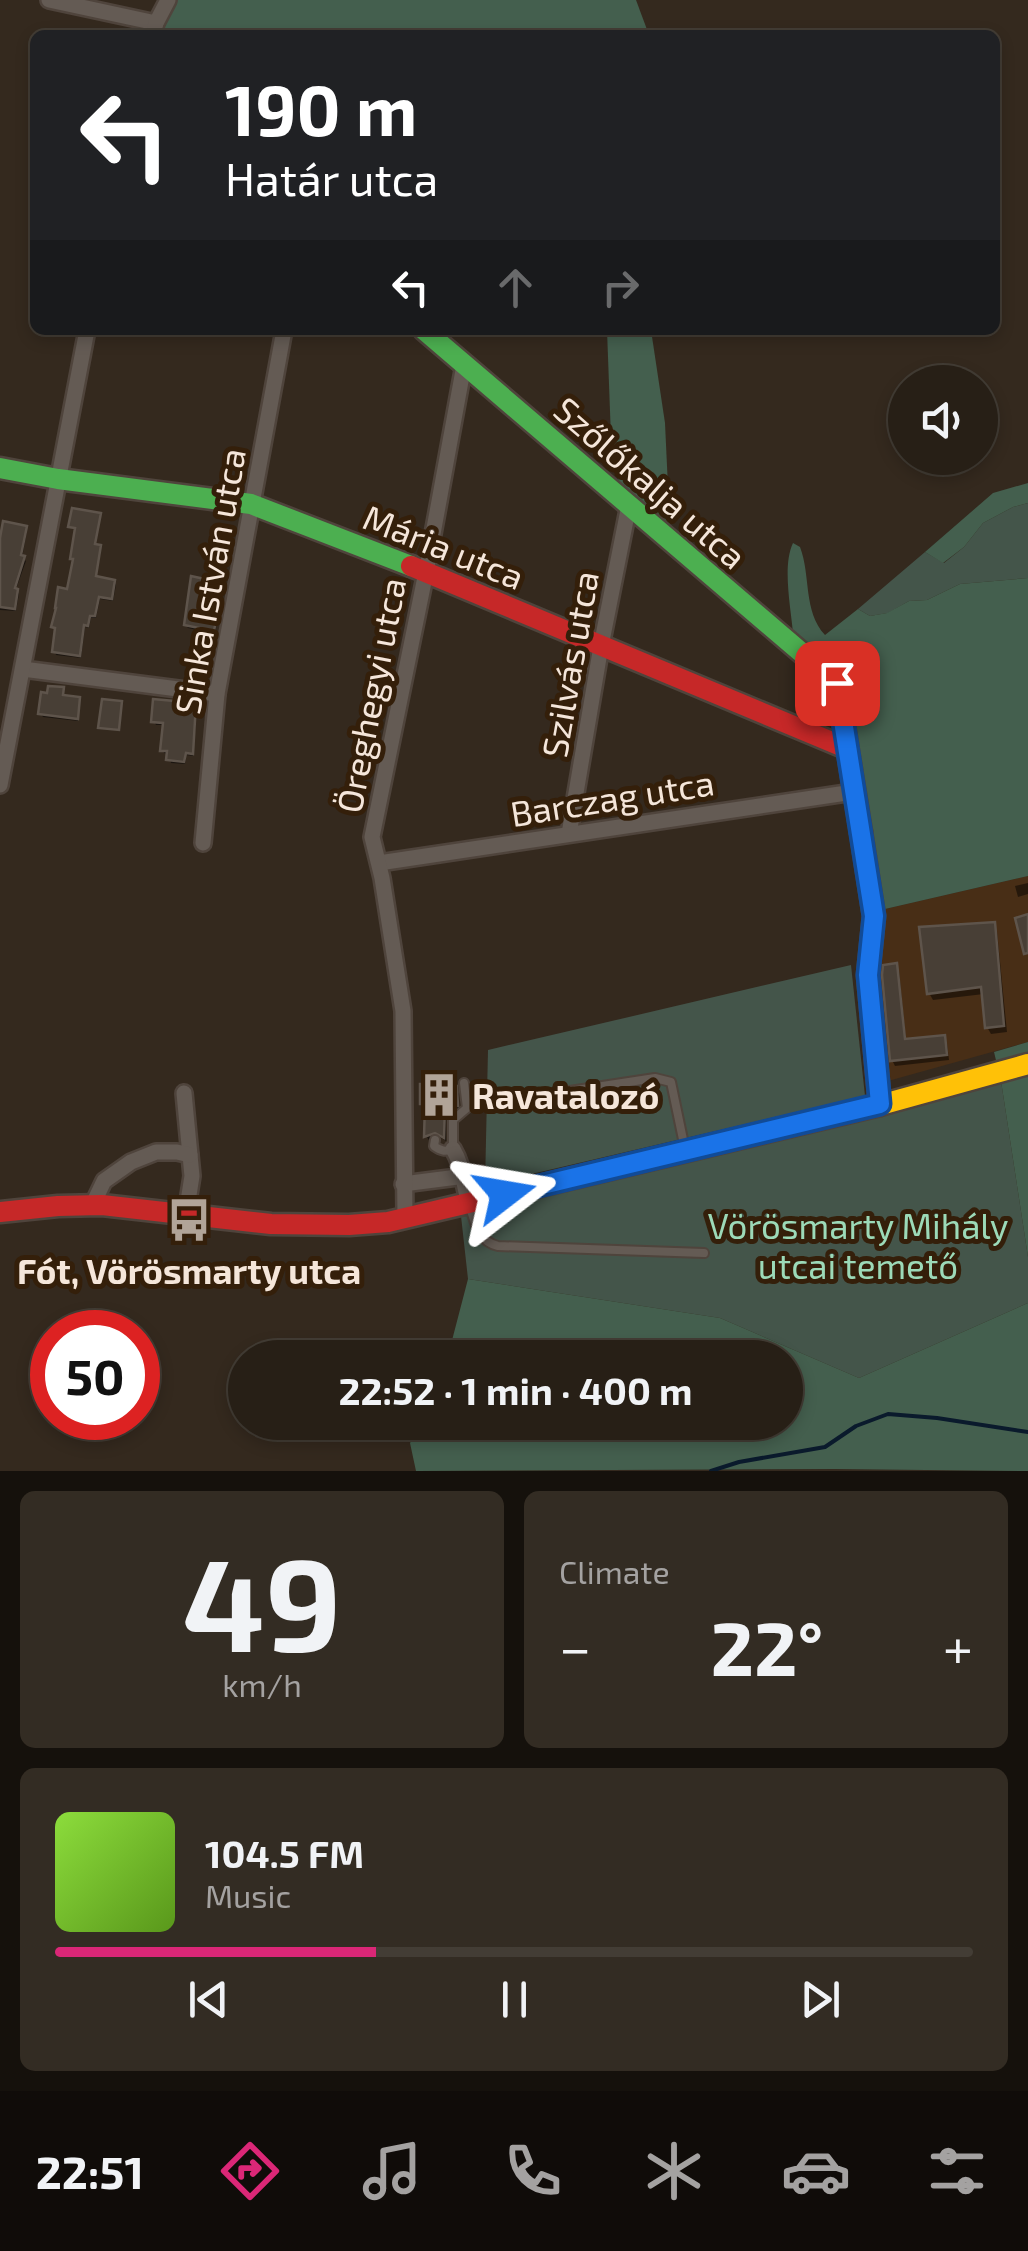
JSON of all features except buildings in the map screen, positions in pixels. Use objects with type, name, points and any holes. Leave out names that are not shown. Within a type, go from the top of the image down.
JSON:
[{"type":"street","points":[[50,0],[155,29],[168,0]]},
{"type":"street","points":[[0,786],[86,335]]},
{"type":"street","name":"Sinka István utca","points":[[203,843],[217,694],[283,335]]},
{"type":"street","name":"Szőlőkalja utca","points":[[430,335],[837,683],[846,748]]},
{"type":"street","name":"Öreghegyi utca","points":[[405,1218],[403,1012],[372,836],[464,365]]},
{"type":"street","name":"Mária utca","points":[[0,468],[251,504],[426,572],[846,748]]},
{"type":"street","name":"Szilvás utca","points":[[569,834],[629,506]]},
{"type":"street","points":[[23,669],[217,694]]},
{"type":"street","points":[[846,748],[874,916],[868,975],[880,1104]]},
{"type":"street","name":"Barczag utca","points":[[379,862],[853,792]]},
{"type":"street","points":[[0,1212],[92,1206],[341,1226],[388,1222],[880,1104],[1028,1064]]},
{"type":"street","points":[[184,1092],[192,1176],[186,1214]]},
{"type":"street","points":[[452,1149],[463,1166],[468,1203]]},
{"type":"street","points":[[92,1206],[104,1181],[132,1162],[156,1152],[190,1155]]},
{"type":"street","points":[[403,1184],[481,1174]]},
{"type":"lane","points":[[466,1104],[655,1078],[671,1082],[685,1150]]},
{"type":"lane","points":[[435,1140],[434,1146],[439,1150],[452,1149],[453,1120],[467,1108],[464,1083]]},
{"type":"lane","points":[[468,1203],[478,1231],[498,1246],[704,1253]]},
{"type":"shaded area","points":[[1028,876],[1028,1042],[888,1081],[873,970],[885,909]]},
{"type":"green space","points":[[173,0],[636,0],[647,30],[161,30]]},
{"type":"green space","points":[[607,335],[652,335],[665,423],[670,530],[620,488],[611,438]]},
{"type":"green space","points":[[1028,483],[1028,503],[983,523],[964,547],[943,563],[925,552],[993,493]]},
{"type":"green space","points":[[1028,503],[1028,578],[960,584],[927,600],[909,601],[888,613],[870,616],[858,609],[925,552],[944,563],[964,547],[983,523]]},
{"type":"green space","points":[[793,543],[800,547],[813,615],[825,635],[858,609],[870,616],[887,613],[909,601],[927,600],[960,584],[1028,578],[1028,876],[885,909],[848,679],[793,633],[788,575]]},
{"type":"green space","name":"Vörösmarty Mihály utcai temető","points":[[851,965],[865,1096],[485,1185],[488,1050]]},
{"type":"green space","points":[[1028,1042],[1028,1257],[994,1052]]},
{"type":"green space","name":"Vörösmarty Mihály utcai temető","points":[[1001,1081],[1028,1257],[1028,1303],[859,1378],[803,1354],[803,1340],[771,1340],[720,1318],[468,1279],[461,1216],[874,1116]]},
{"type":"green space","points":[[468,1279],[720,1318],[771,1340],[452,1340]]},
{"type":"green space","points":[[1028,1303],[1028,1471],[416,1471],[410,1443],[803,1440],[803,1354],[859,1378]]},
{"type":"waterway","points":[[711,1471],[739,1462],[825,1447],[856,1426],[888,1414],[1028,1432]]},
{"type":"traffic: fast","points":[[430,335],[837,683],[861,832]]},
{"type":"traffic: fast","points":[[0,468],[251,504],[411,566]]},
{"type":"traffic: slow","points":[[861,832],[874,916],[868,975],[880,1105]]},
{"type":"traffic: slow","points":[[498,1196],[880,1105],[1028,1064]]},
{"type":"traffic: jam","points":[[411,566],[846,748]]},
{"type":"traffic: jam","points":[[0,1212],[102,1205],[271,1224],[349,1225],[388,1222],[498,1196]]},
{"type":"place","name":"Ravatalozó","points":[[439,1095]]},
{"type":"place","name":"Fót, Vörösmarty utca","points":[[189,1220]]},
{"type":"route","points":[[505,1194],[880,1104],[868,975],[874,916],[837,683]]}]
